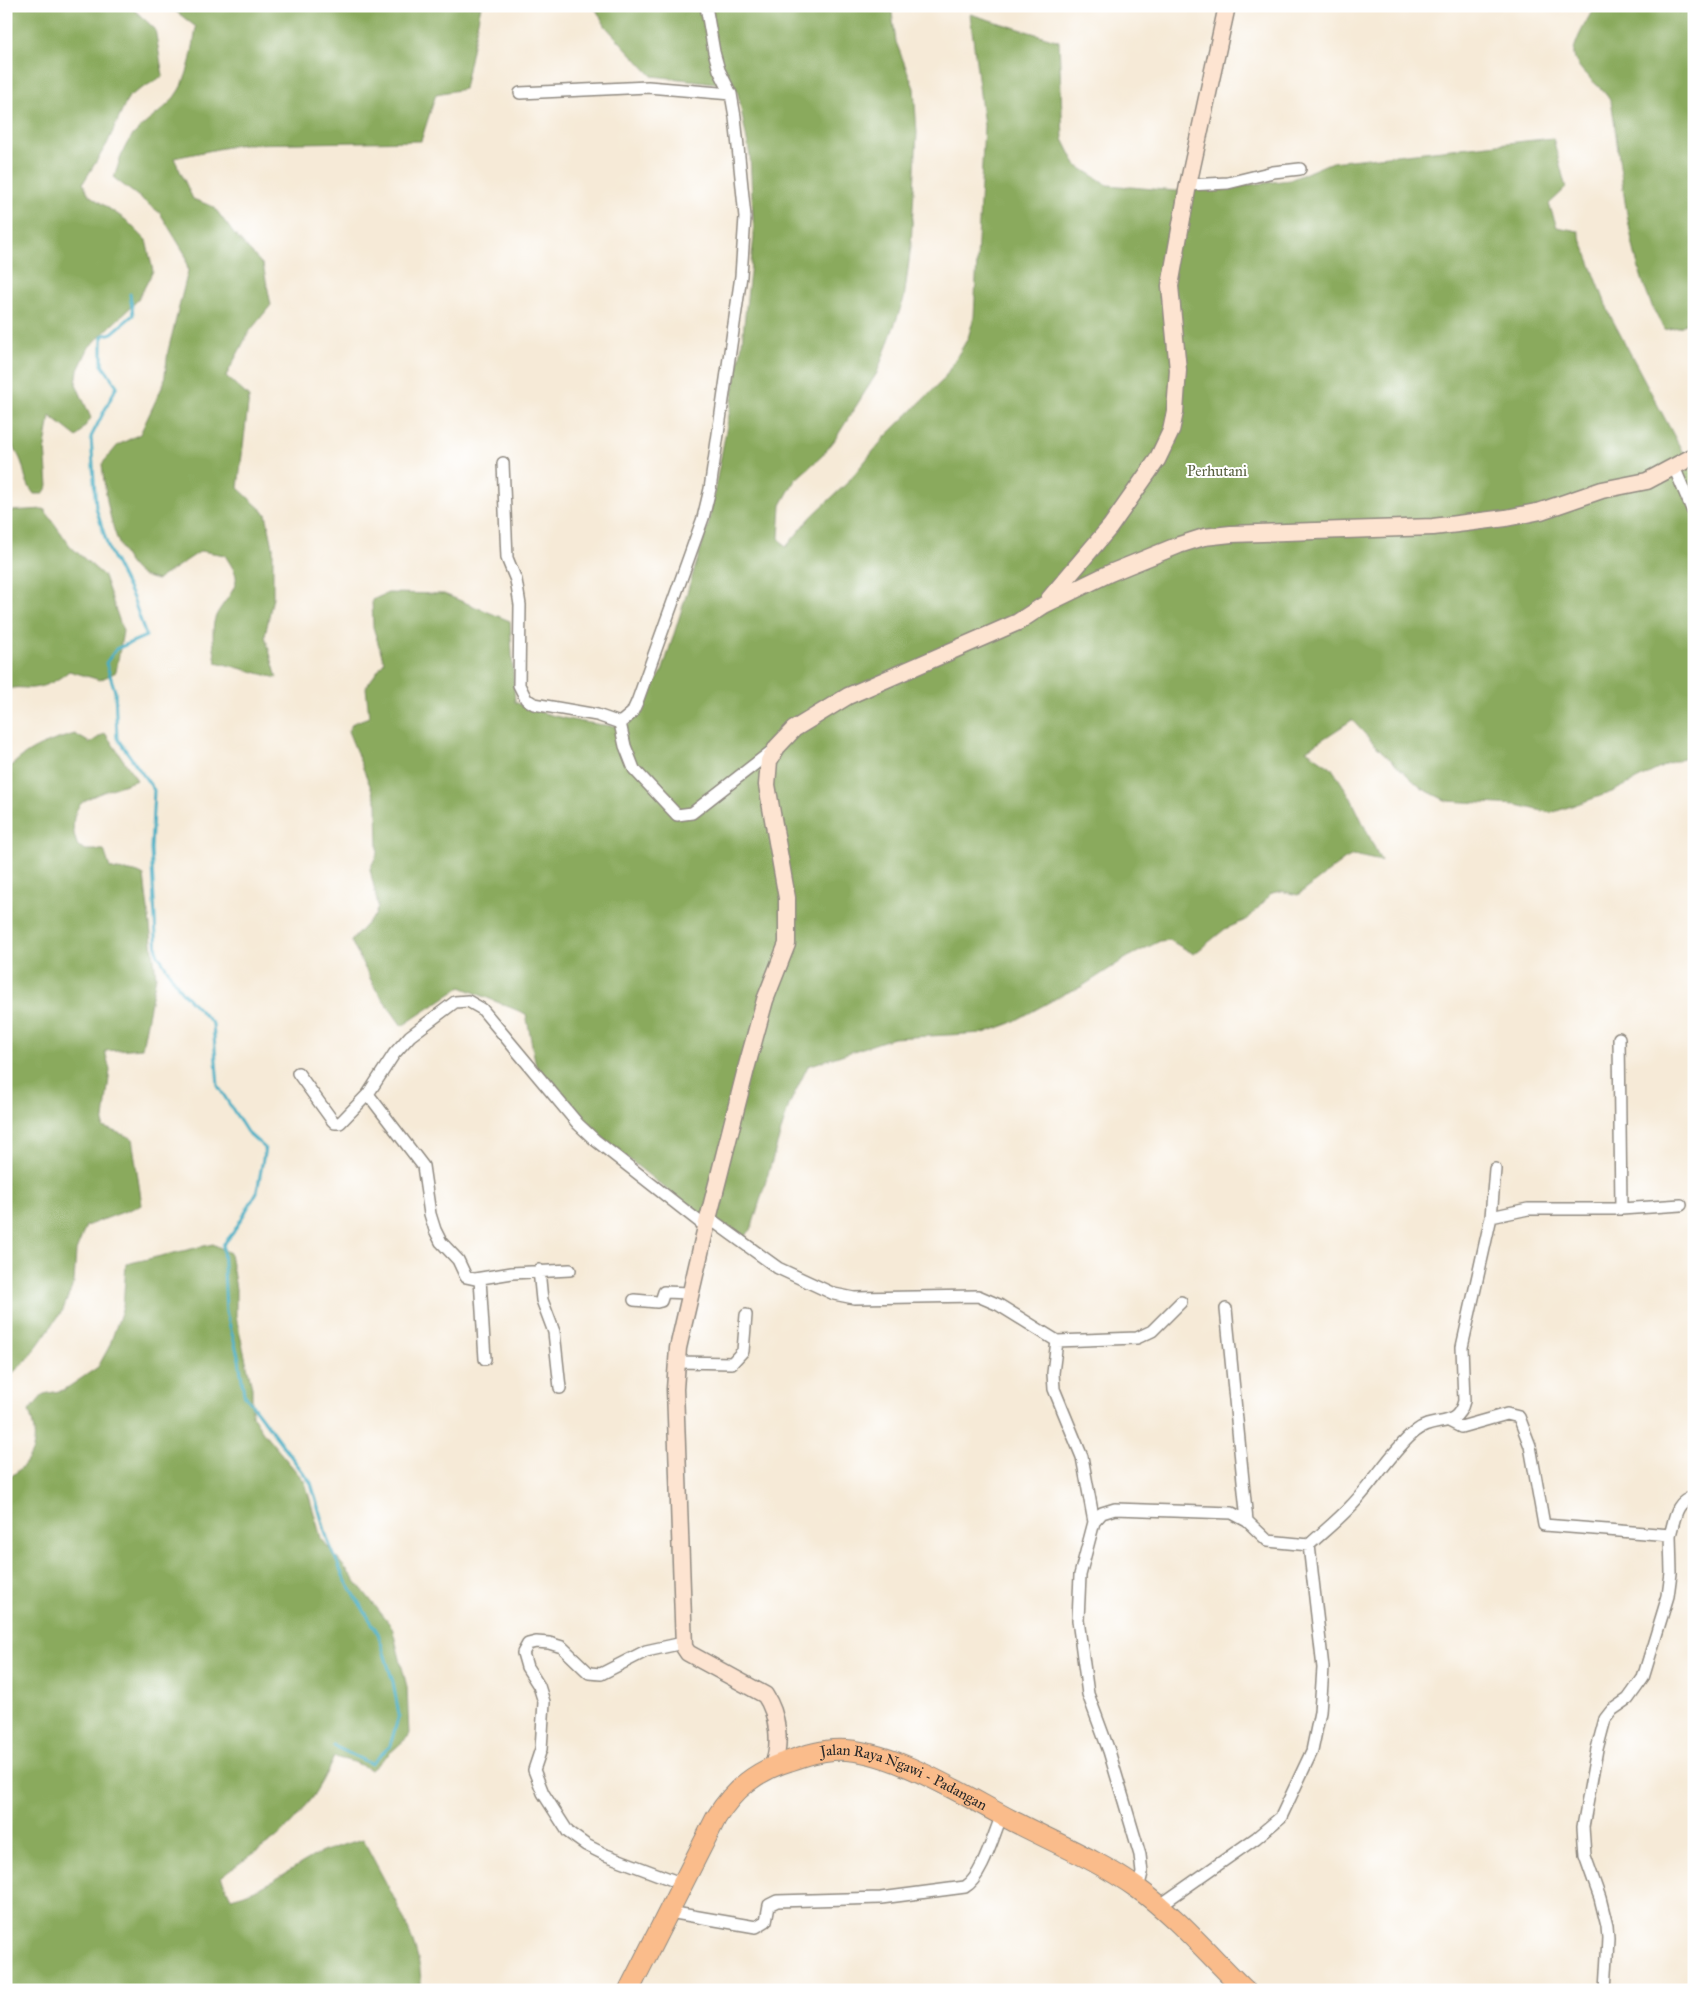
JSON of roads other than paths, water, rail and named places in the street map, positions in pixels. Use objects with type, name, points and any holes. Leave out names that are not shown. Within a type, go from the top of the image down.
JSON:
[{"type":"highway","name":"Jalan Raya Ngawi - Padangan","points":[[629,1990],[725,1805],[746,1782],[772,1767],[808,1754],[833,1750],[874,1754],[895,1761],[1100,1865],[1138,1888],[1245,1990]]},
{"type":"street","points":[[620,723],[632,713],[637,702],[703,518],[716,458],[741,276],[745,217],[731,94],[719,70],[706,6]]},
{"type":"street","points":[[1044,605],[1110,527],[1157,460],[1171,431],[1175,412],[1178,370],[1170,286],[1188,186],[1228,6]]},
{"type":"street","points":[[520,93],[648,87],[731,94]]},
{"type":"street","points":[[1188,186],[1228,183],[1273,172],[1300,169]]},
{"type":"street","points":[[620,723],[625,746],[634,769],[676,815],[692,812],[777,747],[794,729],[848,696],[1018,622],[1044,605],[1110,573],[1179,545],[1204,537],[1231,534],[1433,527],[1506,518],[1541,511],[1596,492],[1647,481],[1694,456]]},
{"type":"street","points":[[503,463],[507,558],[516,580],[520,604],[520,685],[522,693],[526,699],[534,704],[598,715],[620,723]]},
{"type":"street","points":[[1674,467],[1694,514]]},
{"type":"street","points":[[772,1767],[777,1756],[778,1738],[771,1705],[765,1695],[688,1653],[683,1643],[675,1389],[677,1362],[690,1293],[707,1222],[765,1000],[786,944],[787,898],[767,785],[769,761],[777,747]]},
{"type":"street","points":[[298,1073],[335,1123],[344,1121],[368,1094],[394,1054],[410,1036],[455,1002],[468,1001],[482,1009],[578,1124],[595,1140],[707,1222],[778,1268],[834,1294],[854,1298],[978,1296],[999,1304],[1057,1341],[1137,1338],[1152,1331],[1182,1302]]},
{"type":"street","points":[[1619,1038],[1621,1209]]},
{"type":"street","points":[[368,1094],[423,1166],[430,1214],[437,1236],[458,1260],[466,1276],[480,1278],[539,1270],[570,1270]]},
{"type":"street","points":[[1094,1522],[1102,1513],[1114,1509],[1224,1512],[1238,1515],[1268,1541],[1309,1545],[1351,1506],[1414,1433],[1430,1424],[1449,1421],[1460,1414],[1464,1401],[1462,1347],[1490,1217],[1495,1169]]},
{"type":"street","points":[[1490,1217],[1528,1209],[1621,1209],[1681,1205]]},
{"type":"street","points":[[539,1270],[542,1300],[554,1332],[560,1388]]},
{"type":"street","points":[[480,1278],[485,1359]]},
{"type":"street","points":[[634,1300],[657,1302],[661,1300],[664,1292],[690,1293]]},
{"type":"street","points":[[1226,1309],[1247,1521]]},
{"type":"street","points":[[677,1362],[732,1362],[743,1351],[746,1315]]},
{"type":"street","points":[[1057,1341],[1053,1374],[1054,1389],[1082,1457],[1094,1522],[1078,1592],[1081,1647],[1088,1694],[1109,1751],[1140,1855],[1142,1873],[1138,1888]]},
{"type":"street","points":[[1449,1421],[1461,1428],[1507,1414],[1519,1417],[1530,1446],[1544,1525],[1670,1535]]},
{"type":"street","points":[[1605,1990],[1607,1926],[1600,1898],[1585,1856],[1584,1827],[1597,1749],[1605,1719],[1612,1710],[1628,1699],[1643,1678],[1668,1596],[1672,1572],[1670,1535],[1678,1505],[1682,1501],[1694,1497]]},
{"type":"street","points":[[1158,1906],[1256,1838],[1281,1817],[1312,1751],[1320,1712],[1323,1668],[1309,1545]]},
{"type":"street","points":[[683,1643],[646,1651],[601,1674],[589,1673],[562,1647],[548,1643],[536,1642],[528,1644],[523,1653],[527,1667],[539,1686],[544,1702],[541,1749],[534,1770],[553,1811],[568,1832],[586,1845],[683,1884]]},
{"type":"street","points":[[669,1912],[756,1928],[766,1921],[769,1905],[777,1901],[881,1898],[966,1887],[971,1884],[978,1872],[1002,1815]]},
{"type":"waterway","points":[[130,294],[133,315],[112,333],[102,336],[102,365],[117,386],[91,437],[96,508],[109,550],[133,598],[146,636],[116,649],[106,663],[115,691],[117,738],[154,790],[151,849],[157,953],[181,991],[213,1024],[218,1086],[247,1132],[265,1148],[257,1192],[233,1233],[223,1245],[226,1312],[239,1359],[244,1394],[311,1483],[328,1541],[344,1578],[378,1633],[393,1682],[399,1715],[390,1746],[371,1764],[334,1746]]},
{"type":"park label","name":"Perhutani","points":[[1217,471]]}]
